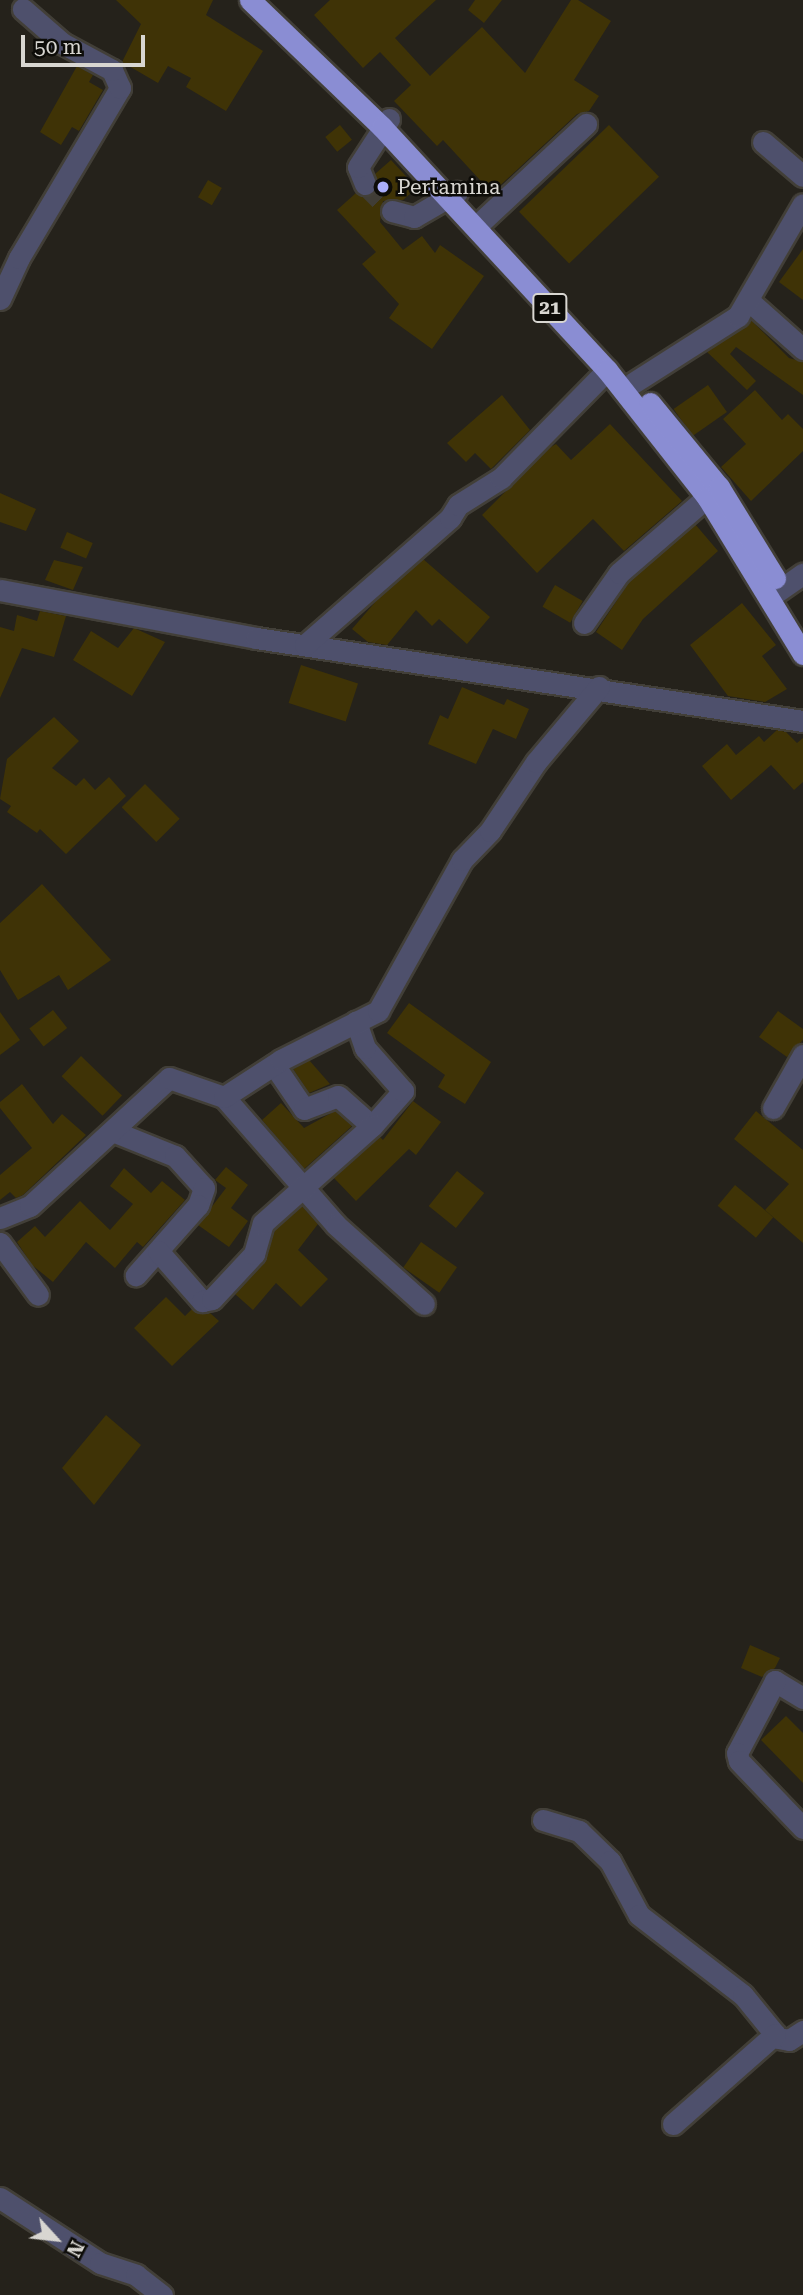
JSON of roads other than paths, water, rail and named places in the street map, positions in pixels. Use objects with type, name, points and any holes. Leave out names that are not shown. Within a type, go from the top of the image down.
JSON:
[{"type":"highway","name":"21","points":[[250,0],[385,123]]},
{"type":"highway","name":"21","points":[[269,0],[453,196],[607,370],[707,497],[803,629]]},
{"type":"highway","name":"21","points":[[453,196],[483,220],[633,383],[719,486],[777,594],[803,654]]},
{"type":"street","points":[[0,299],[26,247],[120,88],[112,70],[62,43],[23,9]]},
{"type":"street","points":[[365,184],[358,167],[385,123]]},
{"type":"street","points":[[483,220],[586,124]]},
{"type":"street","points":[[763,142],[803,176]]},
{"type":"street","points":[[392,211],[414,217],[453,196]]},
{"type":"street","points":[[633,383],[738,316],[803,204]]},
{"type":"street","points":[[748,300],[803,349]]},
{"type":"street","points":[[305,645],[450,519],[458,505],[501,478],[607,370]]},
{"type":"street","points":[[584,622],[619,573],[707,497]]},
{"type":"street","points":[[777,594],[803,574]]},
{"type":"street","points":[[0,590],[305,645],[599,687],[803,721]]},
{"type":"street","points":[[224,1097],[274,1065],[386,1003],[437,899],[462,860],[490,831],[536,762],[599,687]]},
{"type":"street","points":[[158,1251],[202,1301],[208,1301],[254,1254],[263,1223],[372,1126],[403,1091],[365,1048],[356,1022]]},
{"type":"street","points":[[773,1108],[803,1055]]},
{"type":"street","points":[[274,1065],[304,1109],[338,1096],[372,1126]]},
{"type":"street","points":[[0,1218],[30,1206],[115,1132],[169,1078],[224,1097],[302,1188],[424,1304]]},
{"type":"street","points":[[115,1132],[175,1156],[204,1188],[198,1205],[136,1275]]},
{"type":"street","points":[[0,1243],[38,1295]]},
{"type":"street","points":[[803,1698],[775,1681],[737,1753],[739,1761],[803,1828]]},
{"type":"street","points":[[543,1820],[579,1831],[610,1861],[639,1915],[743,1996],[775,2035],[786,2041],[803,2031]]},
{"type":"street","points":[[673,2124],[775,2035]]},
{"type":"street","points":[[0,2198],[100,2263],[127,2270],[162,2295]]},
{"type":"tunnel","points":[[365,184],[392,211]]},
{"type":"place","name":"Pertamina","points":[[383,187]]}]
